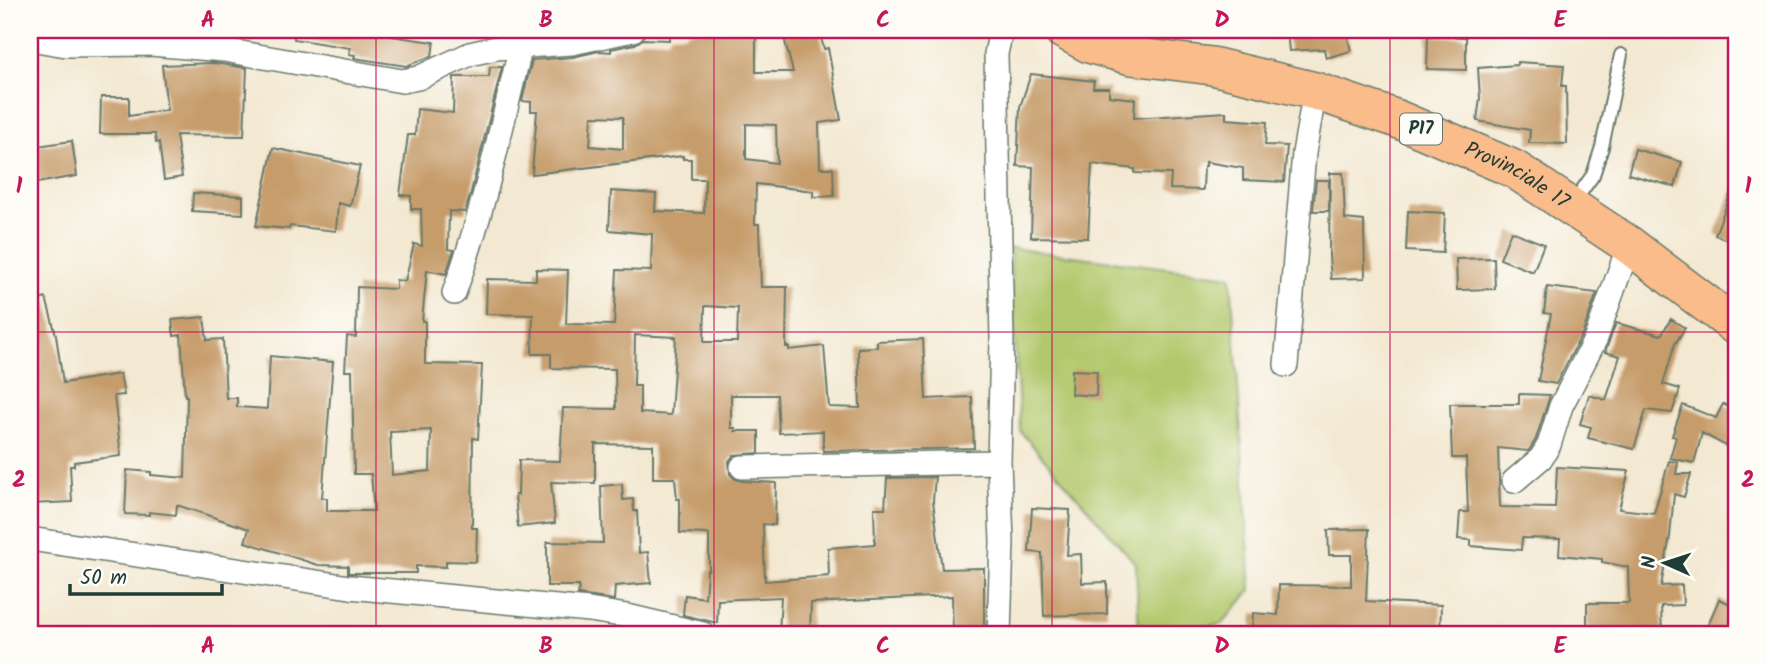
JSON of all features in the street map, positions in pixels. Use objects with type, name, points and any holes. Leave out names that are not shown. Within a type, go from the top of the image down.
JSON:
[{"type":"main road","name":"Provinciale 17","points":[[1063,30],[1089,44],[1131,56],[1212,66],[1315,91],[1395,118],[1514,169],[1629,245],[1737,327]]},
{"type":"street","points":[[30,38],[66,45],[150,44],[224,50],[402,81],[418,78],[470,54],[523,38],[572,43],[633,30]]},
{"type":"street","points":[[999,634],[1002,340],[996,54],[1001,30]]},
{"type":"street","points":[[454,293],[469,252],[506,115],[523,38]]},
{"type":"street","points":[[1286,365],[1304,153],[1315,91]]},
{"type":"street","points":[[1514,481],[1541,458],[1549,445],[1561,405],[1596,338],[1629,245]]},
{"type":"street","points":[[742,467],[999,462]]},
{"type":"street","points":[[30,539],[350,587],[627,616],[703,634]]},
{"type":"lane","points":[[1570,206],[1593,175],[1602,147],[1621,55]]},
{"type":"green space","points":[[1010,248],[1231,276],[1251,590],[1222,624],[1139,634],[1136,564],[1020,431]]},
{"type":"building","points":[[294,30],[391,30],[390,36],[434,42],[432,56],[406,66],[354,58],[355,55],[349,54],[350,48],[294,39]]},
{"type":"building","points":[[756,30],[756,72],[793,72],[782,30],[819,30],[824,49],[828,48],[841,120],[819,123],[820,168],[833,168],[834,196],[813,197],[813,191],[756,184],[755,224],[759,224],[761,287],[787,287],[786,347],[789,347],[789,350],[824,346],[829,407],[860,408],[858,348],[877,347],[877,341],[923,339],[926,399],[972,397],[974,448],[823,451],[823,431],[779,433],[777,395],[731,395],[731,428],[735,428],[735,431],[759,431],[759,453],[734,455],[729,461],[730,474],[742,481],[776,483],[775,525],[763,524],[765,581],[829,576],[828,548],[875,544],[874,508],[885,508],[887,478],[935,477],[933,501],[942,569],[984,568],[984,634],[953,634],[952,596],[811,603],[810,634],[779,634],[781,597],[718,600],[717,623],[683,615],[685,595],[705,598],[709,570],[709,534],[680,533],[680,499],[677,499],[675,478],[653,478],[653,445],[595,444],[595,483],[551,482],[555,523],[518,527],[515,495],[518,495],[519,460],[560,461],[563,408],[616,409],[615,369],[551,368],[551,354],[532,354],[533,315],[486,314],[487,279],[536,280],[536,269],[568,270],[566,324],[614,325],[617,270],[651,271],[652,234],[609,230],[611,191],[656,194],[655,211],[704,213],[705,179],[691,179],[691,159],[683,159],[683,156],[532,174],[537,111],[531,111],[531,102],[522,101],[532,60],[573,57],[599,51],[611,52],[611,49],[635,44],[643,39],[669,40],[669,35],[687,34],[687,31]],"holes":[[[592,116],[623,117],[623,149],[590,146]],[[746,124],[776,125],[777,163],[746,159]],[[705,306],[738,308],[737,342],[704,342]],[[635,335],[676,337],[671,415],[640,413],[640,386],[634,386]]]},
{"type":"building","points":[[1346,30],[1351,51],[1326,58],[1324,49],[1289,51],[1287,32]]},
{"type":"building","points":[[1428,36],[1466,37],[1466,70],[1427,69]]},
{"type":"building","points":[[1517,62],[1564,65],[1562,86],[1566,86],[1567,144],[1529,143],[1530,130],[1477,121],[1480,98],[1478,68],[1517,65]]},
{"type":"building","points":[[214,63],[247,68],[244,136],[176,135],[182,177],[164,180],[159,142],[156,143],[155,134],[100,134],[101,97],[129,97],[129,116],[167,110],[162,65]]},
{"type":"building","points":[[490,67],[502,67],[465,212],[449,211],[448,249],[454,250],[446,274],[427,270],[422,321],[425,321],[425,364],[482,365],[478,439],[473,438],[472,528],[477,528],[476,562],[446,561],[446,567],[416,566],[416,573],[348,573],[348,566],[318,565],[245,542],[249,529],[177,505],[176,515],[149,512],[149,515],[125,514],[127,470],[185,478],[187,396],[181,335],[174,336],[172,320],[204,317],[207,340],[223,339],[226,398],[237,398],[237,407],[267,409],[270,356],[333,362],[322,498],[327,498],[327,511],[374,511],[371,474],[354,474],[352,371],[345,371],[347,336],[356,337],[357,287],[396,289],[396,280],[405,281],[414,244],[422,246],[421,209],[411,209],[411,196],[400,195],[408,135],[415,135],[417,109],[453,113],[454,77],[489,77]],"holes":[[[431,430],[430,471],[392,475],[390,432]]]},
{"type":"building","points":[[1031,74],[1094,81],[1093,88],[1109,88],[1109,96],[1135,99],[1134,118],[1226,112],[1226,119],[1267,122],[1265,145],[1287,146],[1284,182],[1243,180],[1243,168],[1206,162],[1203,190],[1170,189],[1171,174],[1135,173],[1135,169],[1092,164],[1088,238],[1031,237],[1033,167],[1017,166],[1020,107]]},
{"type":"building","points":[[72,141],[77,176],[30,184],[30,147]]},
{"type":"building","points":[[273,148],[360,166],[350,206],[338,203],[336,231],[290,226],[289,229],[256,226]]},
{"type":"building","points":[[1635,149],[1682,162],[1675,187],[1628,174]]},
{"type":"building","points":[[1330,173],[1343,173],[1345,219],[1364,221],[1365,278],[1331,279]]},
{"type":"building","points":[[1316,180],[1329,180],[1329,211],[1313,211]]},
{"type":"building","points":[[1737,180],[1737,244],[1715,235]]},
{"type":"building","points":[[193,193],[243,196],[243,214],[192,211]]},
{"type":"building","points":[[1408,211],[1445,213],[1443,253],[1406,251]]},
{"type":"building","points":[[1511,231],[1544,244],[1533,272],[1500,259]]},
{"type":"building","points":[[1494,258],[1495,289],[1457,290],[1456,259]]},
{"type":"building","points":[[1547,287],[1597,293],[1583,332],[1556,384],[1538,381],[1551,314],[1544,313]]},
{"type":"building","points":[[46,298],[56,335],[63,383],[120,374],[124,395],[114,396],[121,456],[74,462],[74,466],[70,466],[72,502],[30,504],[30,303]]},
{"type":"building","points":[[1671,319],[1685,328],[1675,344],[1663,384],[1680,389],[1672,413],[1646,410],[1634,449],[1588,438],[1591,427],[1580,424],[1589,395],[1606,400],[1620,356],[1605,352],[1616,323],[1661,335]]},
{"type":"building","points":[[1072,370],[1097,371],[1096,396],[1071,394]]},
{"type":"building","points":[[1519,394],[1550,395],[1536,439],[1530,449],[1498,448],[1500,507],[1555,508],[1557,467],[1629,471],[1619,509],[1654,513],[1669,461],[1678,462],[1676,474],[1691,474],[1684,497],[1674,494],[1661,586],[1682,585],[1683,605],[1661,606],[1662,634],[1587,634],[1587,603],[1629,603],[1628,567],[1602,562],[1602,559],[1559,555],[1560,539],[1522,538],[1521,550],[1471,546],[1471,540],[1458,539],[1460,512],[1468,512],[1466,458],[1452,458],[1450,404],[1519,404]]},
{"type":"building","points":[[1723,404],[1737,411],[1737,452],[1702,433],[1694,463],[1670,458],[1676,437],[1672,436],[1683,405],[1716,418]]},
{"type":"building","points":[[622,484],[623,500],[633,499],[634,511],[637,511],[639,553],[648,552],[651,583],[615,586],[614,600],[578,595],[579,586],[547,586],[547,542],[603,543],[601,486]]},
{"type":"building","points":[[1032,508],[1070,510],[1067,555],[1081,554],[1082,583],[1107,582],[1107,614],[1044,616],[1042,553],[1029,552]]},
{"type":"building","points":[[1369,529],[1366,601],[1441,605],[1440,634],[1252,634],[1253,613],[1278,615],[1279,585],[1351,586],[1351,555],[1329,555],[1328,530]]},
{"type":"building","points":[[1719,599],[1737,607],[1737,634],[1704,634]]}]
